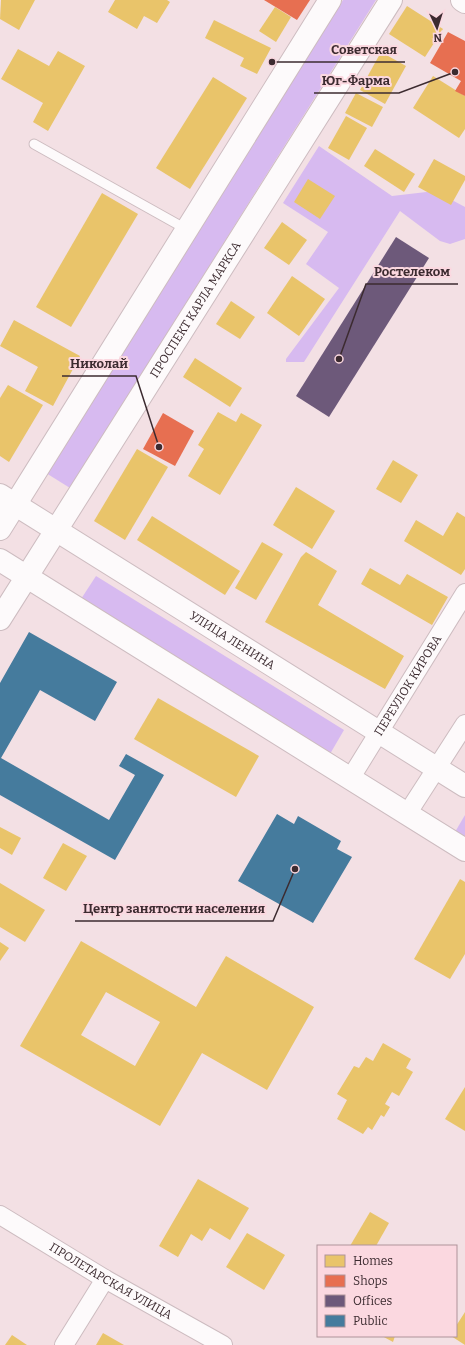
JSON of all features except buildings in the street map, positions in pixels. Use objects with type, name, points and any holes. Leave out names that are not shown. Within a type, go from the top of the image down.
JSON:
[{"type":"main road","points":[[0,529],[8,500],[186,229],[330,0]]},
{"type":"main road","name":"ПРОСПЕКТ КАРЛА МАРКСА","points":[[0,619],[391,0]]},
{"type":"main road","name":"УЛИЦА ЛЕНИНА","points":[[8,500],[465,786]]},
{"type":"main road","points":[[0,560],[465,850]]},
{"type":"street","name":"ПЕРЕУЛОК КИРОВА","points":[[350,779],[378,731],[465,593]]},
{"type":"street","points":[[407,814],[465,724]]},
{"type":"street","name":"ПРОЛЕТАРСКАЯ УЛИЦА","points":[[0,1215],[105,1279],[223,1345]]},
{"type":"street","points":[[64,1345],[105,1279]]},
{"type":"lane","points":[[34,144],[186,229]]},
{"type":"shaded area","points":[[343,0],[376,0],[70,488],[46,473]]},
{"type":"shaded area","points":[[319,146],[392,196],[435,191],[465,207],[465,239],[450,244],[440,241],[400,211],[304,362],[286,362],[286,359],[339,288],[306,264],[328,232],[283,203]]},
{"type":"shaded area","points":[[96,576],[344,730],[330,754],[81,599]]},
{"type":"shaded area","points":[[465,815],[465,838],[455,832]]},
{"type":"place","name":"Советская","points":[[272,62]]},
{"type":"place","name":"Юг-Фарма","points":[[455,72]]},
{"type":"place","name":"Ростелеком","points":[[339,359]]},
{"type":"place","name":"Николай","points":[[159,447]]},
{"type":"place","name":"Центр занятости населения","points":[[295,869]]}]
